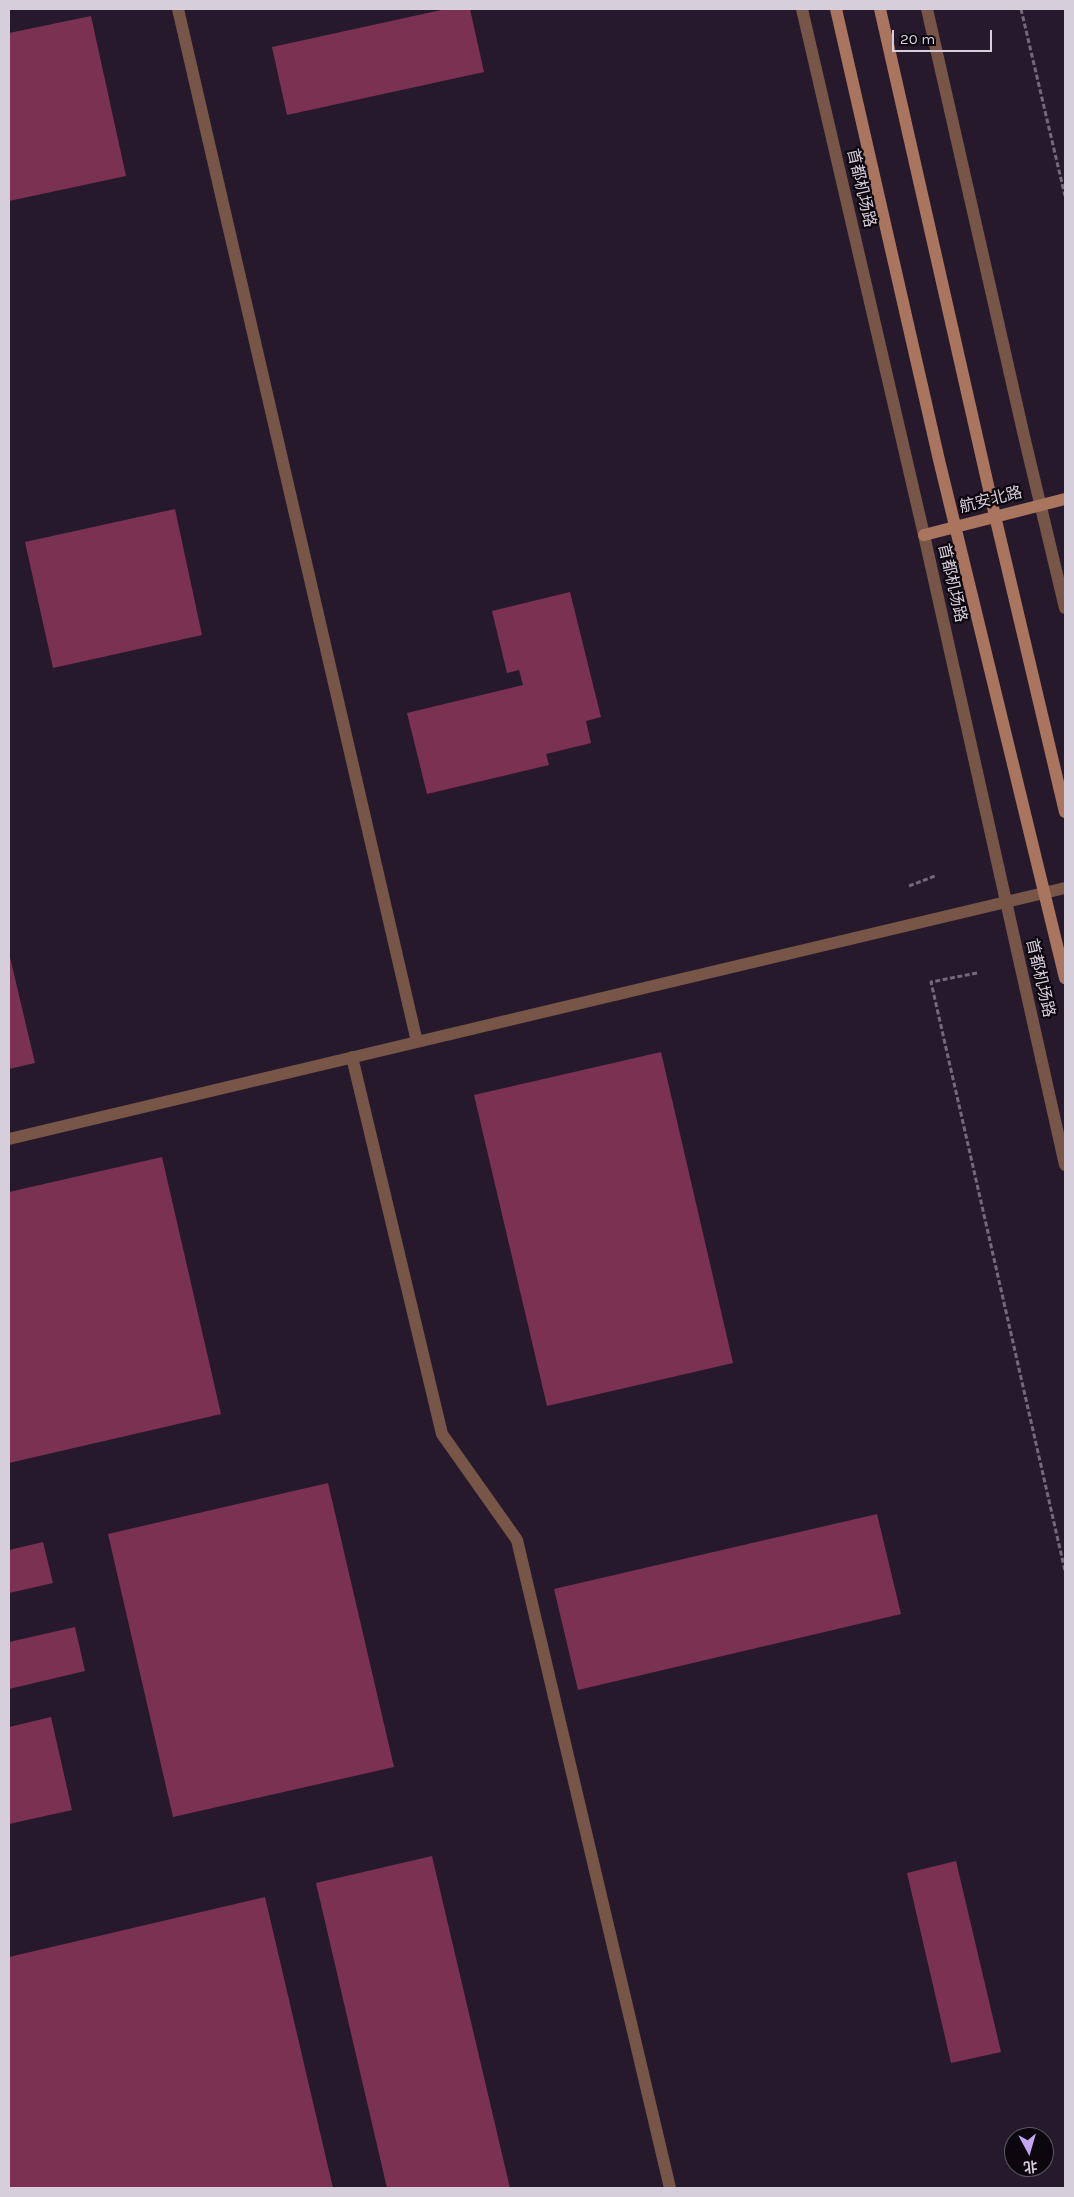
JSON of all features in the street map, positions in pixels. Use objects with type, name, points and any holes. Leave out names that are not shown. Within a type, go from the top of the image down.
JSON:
[{"type":"street","points":[[178,9],[417,1042]]},
{"type":"street","name":"首都机场路","points":[[802,9],[924,535],[1065,1165]]},
{"type":"street","name":"首都机场路","points":[[836,9],[955,525],[1065,978]]},
{"type":"street","points":[[880,9],[995,516],[1065,812]]},
{"type":"street","points":[[927,9],[1065,608]]},
{"type":"street","name":"航安北路","points":[[924,535],[955,525],[1065,499]]},
{"type":"street","points":[[9,1139],[1065,888]]},
{"type":"street","points":[[352,1057],[442,1434],[518,1540],[670,2188]]},
{"type":"path","points":[[1021,9],[1065,196]]},
{"type":"path","points":[[909,886],[935,876]]},
{"type":"path","points":[[977,973],[931,982],[1065,1571]]},
{"type":"building","points":[[446,9],[470,9],[484,72],[287,115],[272,47]]},
{"type":"building","points":[[91,16],[126,176],[9,201],[9,33]]},
{"type":"building","points":[[175,509],[202,635],[53,668],[25,542]]},
{"type":"building","points":[[570,592],[601,717],[586,721],[591,743],[546,754],[549,765],[427,794],[407,713],[523,685],[519,670],[507,673],[492,611]]},
{"type":"building","points":[[9,953],[35,1063],[9,1069]]},
{"type":"building","points":[[661,1052],[733,1363],[547,1406],[474,1095]]},
{"type":"building","points":[[162,1157],[221,1414],[9,1463],[9,1192]]},
{"type":"building","points":[[328,1483],[394,1767],[173,1817],[108,1534]]},
{"type":"building","points":[[877,1514],[901,1614],[578,1690],[554,1589]]},
{"type":"building","points":[[43,1542],[53,1583],[9,1593],[9,1550]]},
{"type":"building","points":[[75,1627],[85,1671],[9,1689],[9,1642]]},
{"type":"building","points":[[51,1717],[72,1810],[9,1824],[9,1727]]},
{"type":"building","points":[[432,1856],[510,2188],[387,2188],[316,1883]]},
{"type":"building","points":[[956,1861],[1001,2052],[951,2063],[907,1873]]},
{"type":"building","points":[[265,1897],[333,2188],[9,2188],[9,1957]]}]
